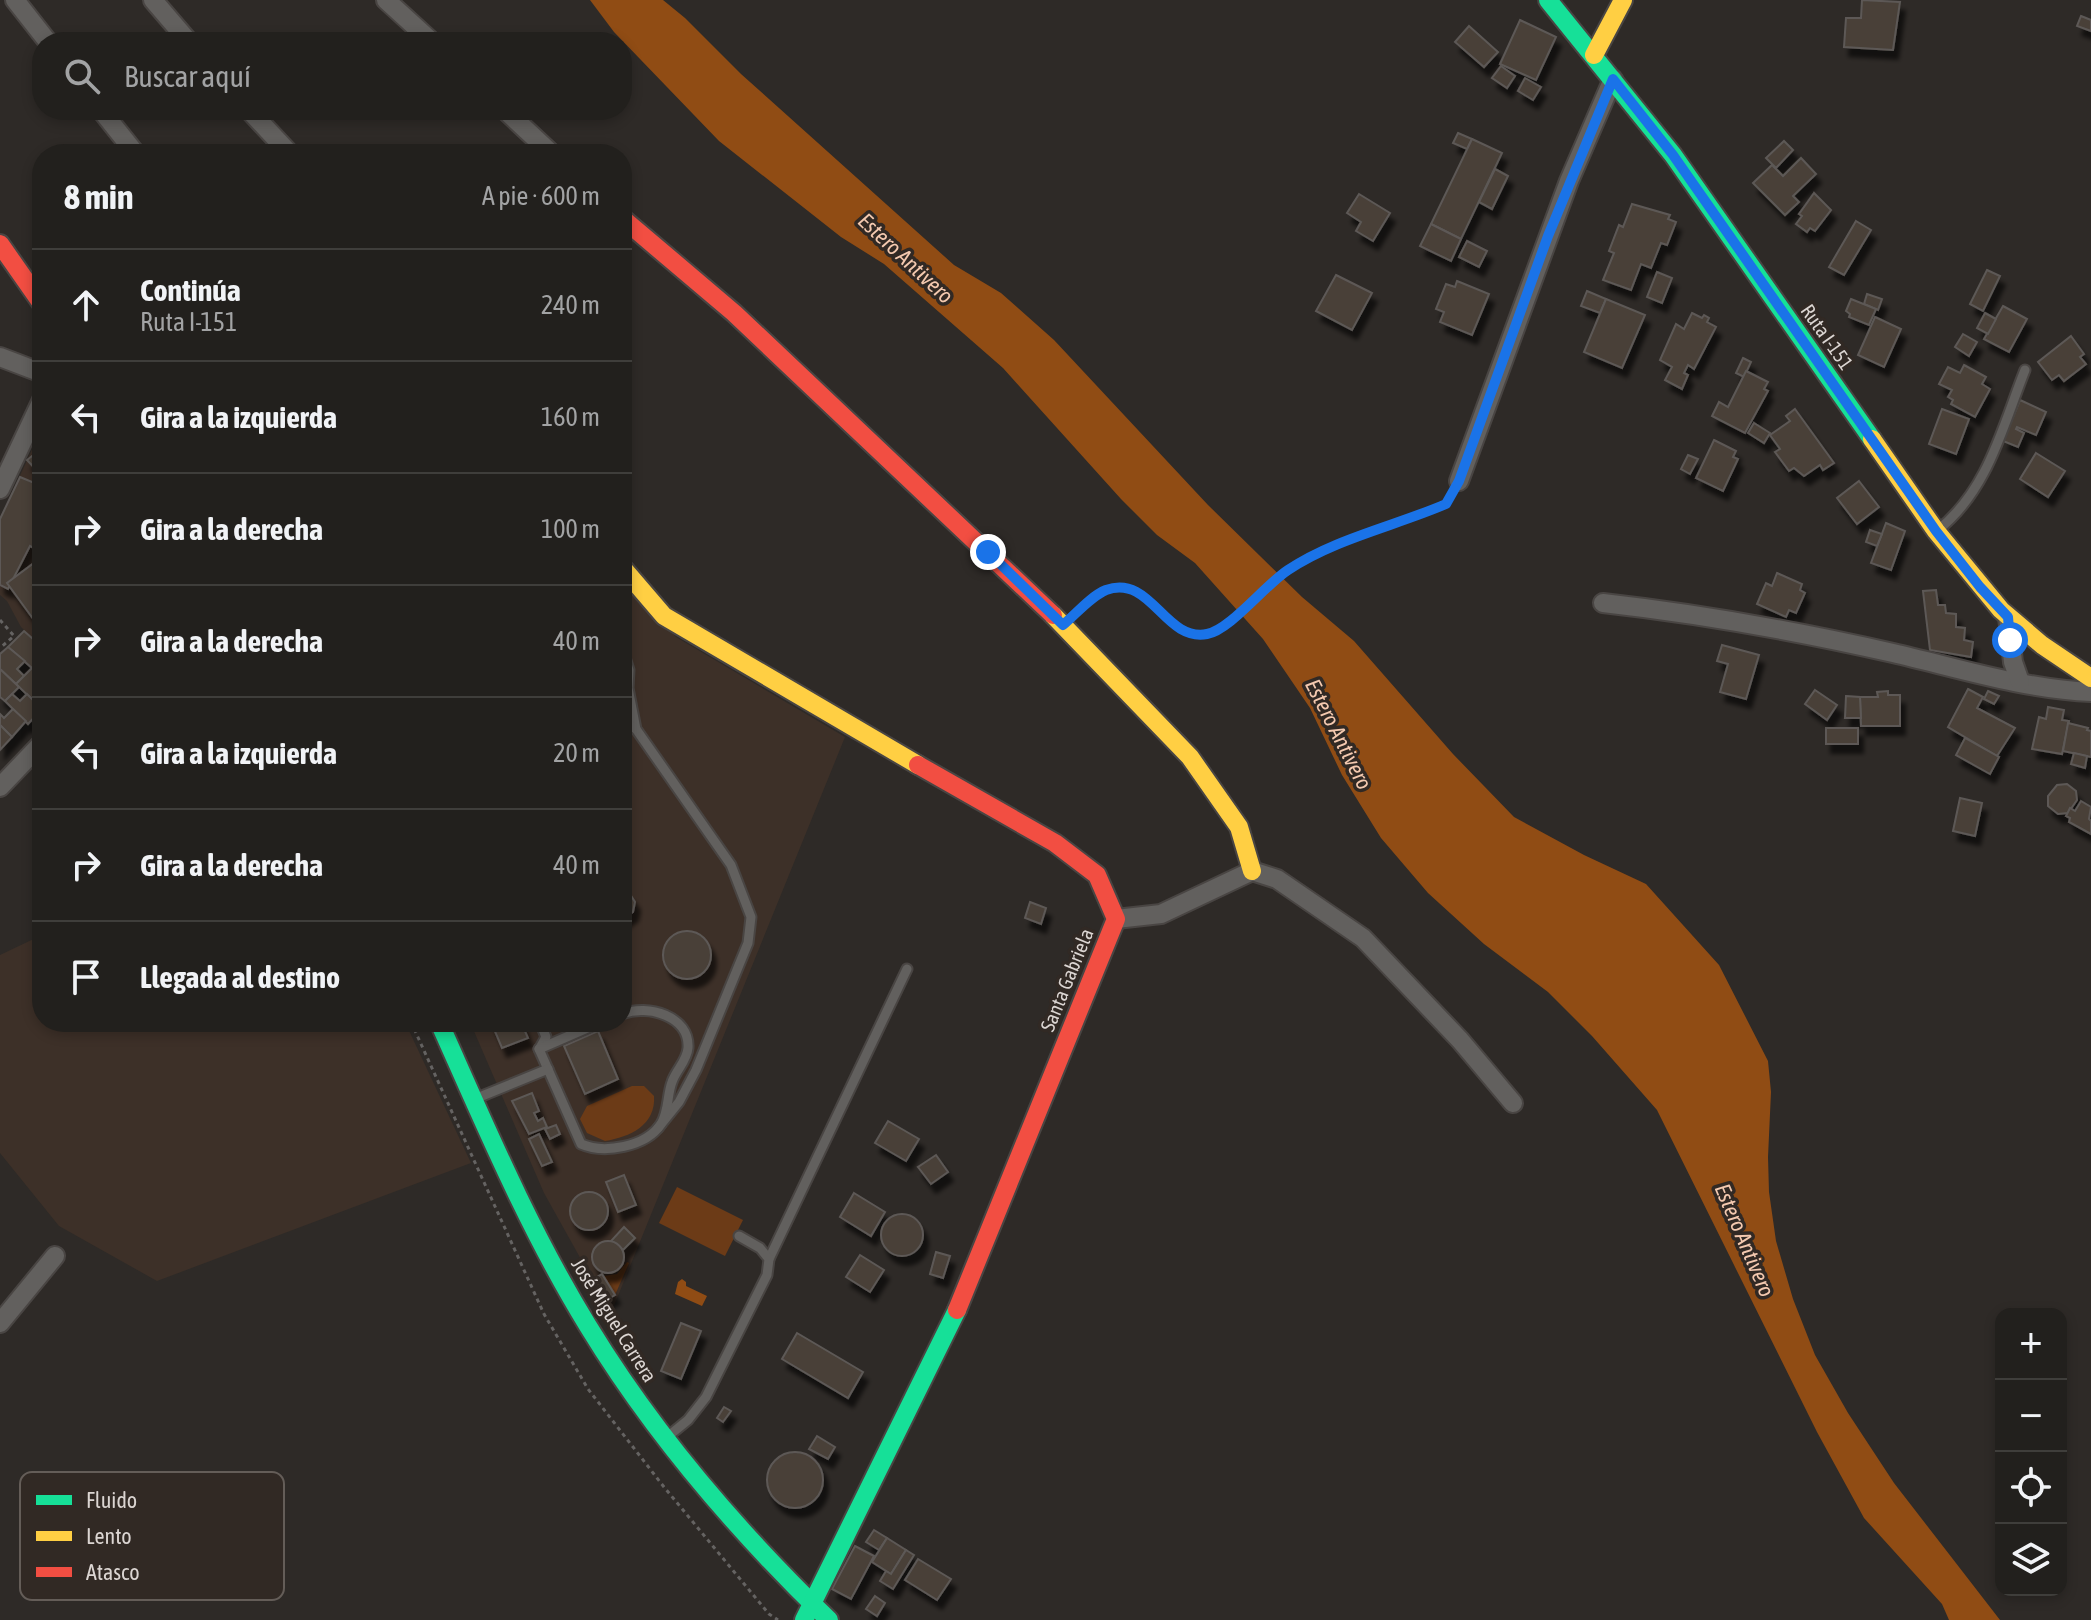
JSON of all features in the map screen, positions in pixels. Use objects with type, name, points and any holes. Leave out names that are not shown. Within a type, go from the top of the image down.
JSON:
[{"type":"street","points":[[40,0],[19,6],[40,32]]},
{"type":"street","points":[[153,0],[180,32]]},
{"type":"street","points":[[386,0],[421,32]]},
{"type":"street","name":"Ruta I-151","points":[[1548,0],[1673,155],[1936,531],[1980,587],[2008,617],[2042,645],[2091,678]]},
{"type":"street","points":[[1594,55],[1623,0]]},
{"type":"street","points":[[1459,481],[1564,195],[1613,79]]},
{"type":"street","points":[[109,120],[128,144]]},
{"type":"street","points":[[258,120],[281,144]]},
{"type":"street","points":[[516,120],[541,144]]},
{"type":"street","points":[[632,226],[734,313],[1063,625],[1190,757],[1239,827],[1252,871]]},
{"type":"street","points":[[0,244],[32,290]]},
{"type":"street","points":[[0,357],[32,369]]},
{"type":"street","points":[[0,489],[32,421]]},
{"type":"street","name":"Santa Gabriela","points":[[632,579],[664,616],[857,731],[1055,843],[1097,875],[1116,919],[963,1298],[808,1612]]},
{"type":"street","points":[[1603,603],[1698,614],[1791,630],[2044,688],[2091,692]]},
{"type":"street","points":[[2008,617],[2013,662],[2020,682]]},
{"type":"street","points":[[0,787],[32,753]]},
{"type":"street","points":[[1116,919],[1161,914],[1252,871],[1277,879],[1363,938],[1460,1040],[1513,1103]]},
{"type":"street","name":"José Miguel Carrera","points":[[443,1032],[559,1277],[617,1372],[701,1485],[808,1612],[829,1620]]},
{"type":"street","points":[[0,1323],[55,1256]]},
{"type":"lane","points":[[1936,531],[1958,514],[1983,475],[2025,370]]},
{"type":"lane","points":[[632,708],[636,729]]},
{"type":"lane","points":[[539,1049],[581,1144],[605,1149],[625,1146],[658,1128],[679,1102],[696,1070],[748,943],[751,917],[731,865],[632,726]]},
{"type":"lane","points":[[666,1438],[688,1420],[706,1397],[759,1296],[769,1259],[907,969]]},
{"type":"lane","points":[[632,1013],[647,1012],[674,1018],[687,1036],[685,1059],[672,1079],[663,1120],[658,1128]]},
{"type":"lane","points":[[539,1049],[546,1037],[544,1032]]},
{"type":"lane","points":[[539,1049],[578,1032]]},
{"type":"lane","points":[[473,1099],[548,1069]]},
{"type":"lane","points":[[739,1236],[760,1248],[769,1259]]},
{"type":"path","points":[[1063,625],[1104,591],[1118,588],[1138,590],[1179,627],[1191,634],[1207,634],[1222,627],[1272,580],[1301,561],[1446,504],[1459,481]]},
{"type":"path","points":[[0,620],[14,636],[0,648]]},
{"type":"shaded area","points":[[32,450],[32,637],[21,627],[7,601],[0,595],[0,519]]},
{"type":"shaded area","points":[[632,591],[676,637],[845,737],[611,1313],[544,1193],[474,1032],[632,1032]]},
{"type":"shaded area","points":[[32,940],[32,1032],[410,1032],[471,1163],[157,1281],[59,1226],[0,1153],[0,955]]},
{"type":"shaded area","points":[[632,1086],[644,1086],[654,1096],[651,1115],[646,1122],[632,1133],[605,1141],[587,1133],[580,1119],[587,1106]]},
{"type":"shaded area","points":[[677,1187],[743,1220],[725,1256],[659,1223]]},
{"type":"shaded area","points":[[627,1262],[615,1295],[604,1276],[617,1274]]},
{"type":"water","name":"Estero Antivero","points":[[590,0],[663,0],[685,18],[741,74],[954,265],[1001,293],[1054,340],[1208,505],[1302,597],[1354,641],[1453,754],[1514,817],[1646,884],[1719,965],[1768,1061],[1771,1092],[1769,1192],[1776,1241],[1793,1299],[1815,1355],[1894,1483],[2000,1620],[1949,1620],[1942,1604],[1864,1518],[1817,1432],[1657,1110],[1592,1036],[1548,992],[1484,944],[1428,893],[1381,838],[1342,775],[1310,708],[1263,639],[1195,563],[1157,535],[1121,499],[1003,368],[884,264],[841,237],[719,141],[632,51],[632,32],[614,32]]},
{"type":"water","points":[[682,1279],[686,1286],[707,1296],[702,1306],[675,1294]]},
{"type":"building","points":[[1862,0],[1900,2],[1893,50],[1844,47],[1846,18],[1861,18]]},
{"type":"building","points":[[2081,16],[2091,20],[2091,31],[2077,26]]},
{"type":"building","points":[[1520,20],[1556,37],[1536,80],[1500,64]]},
{"type":"building","points":[[1469,26],[1498,52],[1484,67],[1455,42]]},
{"type":"building","points":[[1501,66],[1515,76],[1507,88],[1492,78]]},
{"type":"building","points":[[1525,78],[1541,87],[1533,100],[1518,91]]},
{"type":"building","points":[[1458,133],[1472,139],[1467,149],[1453,143]]},
{"type":"building","points":[[1472,139],[1502,153],[1461,239],[1431,224]]},
{"type":"building","points":[[1784,141],[1793,150],[1776,168],[1766,158]]},
{"type":"building","points":[[1801,158],[1816,174],[1793,196],[1799,202],[1785,215],[1753,183],[1772,165],[1783,176]]},
{"type":"building","points":[[1495,169],[1508,176],[1492,209],[1479,202]]},
{"type":"building","points":[[1814,193],[1831,210],[1815,231],[1810,228],[1807,232],[1796,224],[1802,216],[1799,214]]},
{"type":"building","points":[[1359,194],[1390,213],[1373,241],[1356,231],[1361,222],[1347,213]]},
{"type":"building","points":[[1632,204],[1670,215],[1668,219],[1676,222],[1667,245],[1661,243],[1651,268],[1641,264],[1631,290],[1603,280],[1614,253],[1609,251],[1619,225],[1623,227]]},
{"type":"building","points":[[1856,221],[1871,230],[1844,275],[1829,267]]},
{"type":"building","points":[[1431,224],[1461,239],[1451,261],[1420,246]]},
{"type":"building","points":[[1467,241],[1487,251],[1479,267],[1459,257]]},
{"type":"building","points":[[1987,270],[2000,276],[1983,311],[1970,304]]},
{"type":"building","points":[[1657,272],[1672,278],[1662,303],[1647,297]]},
{"type":"building","points":[[1336,275],[1372,293],[1352,330],[1316,311]]},
{"type":"building","points":[[1457,281],[1489,294],[1472,335],[1440,322],[1444,312],[1436,309],[1446,284],[1455,287]]},
{"type":"building","points":[[1587,291],[1606,299],[1600,313],[1581,306]]},
{"type":"building","points":[[1867,294],[1882,299],[1878,310],[1864,304]]},
{"type":"building","points":[[1606,299],[1645,315],[1622,368],[1584,352]]},
{"type":"building","points":[[1851,299],[1876,309],[1869,325],[1849,317],[1846,311]]},
{"type":"building","points":[[2003,306],[2027,319],[2009,352],[1984,339]]},
{"type":"building","points":[[1692,313],[1702,318],[1704,315],[1709,318],[1707,322],[1716,327],[1694,369],[1688,365],[1684,373],[1688,375],[1682,389],[1665,380],[1672,367],[1660,360],[1676,324],[1684,329]]},
{"type":"building","points":[[1985,313],[1996,319],[1988,334],[1977,328]]},
{"type":"building","points":[[1875,317],[1901,329],[1884,367],[1858,355]]},
{"type":"building","points":[[1963,334],[1977,342],[1969,356],[1955,347]]},
{"type":"building","points":[[2071,336],[2084,354],[2080,357],[2086,364],[2064,381],[2059,375],[2052,380],[2038,362]]},
{"type":"building","points":[[1743,358],[1751,362],[1744,377],[1736,373]]},
{"type":"building","points":[[1964,365],[1986,377],[1982,384],[1990,389],[1975,417],[1951,404],[1953,400],[1948,397],[1952,390],[1939,384],[1948,367],[1960,373]]},
{"type":"building","points":[[1746,371],[1768,382],[1764,389],[1768,391],[1745,433],[1712,416],[1719,402],[1728,407]]},
{"type":"building","points":[[2020,400],[2046,412],[2036,435],[2017,427],[2024,433],[2018,447],[2003,441]]},
{"type":"building","points":[[1795,409],[1834,463],[1823,470],[1820,465],[1804,476],[1794,468],[1789,471],[1775,452],[1780,449],[1770,435],[1790,421],[1786,416]]},
{"type":"building","points":[[1942,409],[1969,419],[1956,454],[1929,444]]},
{"type":"building","points":[[1754,423],[1770,433],[1764,443],[1748,433]]},
{"type":"building","points":[[1714,440],[1736,451],[1733,457],[1738,459],[1723,491],[1696,478]]},
{"type":"building","points":[[2036,453],[2065,471],[2048,497],[2020,479]]},
{"type":"building","points":[[1688,455],[1698,459],[1690,474],[1681,469]]},
{"type":"building","points":[[20,477],[32,482],[32,547],[8,589],[0,585],[0,519]]},
{"type":"building","points":[[1859,481],[1879,507],[1857,524],[1837,498]]},
{"type":"building","points":[[1886,523],[1905,531],[1891,570],[1871,563]]},
{"type":"building","points":[[1870,530],[1882,534],[1877,546],[1866,542]]},
{"type":"building","points":[[32,564],[32,617],[7,583]]},
{"type":"building","points":[[1777,573],[1802,584],[1800,590],[1805,593],[1796,613],[1789,610],[1786,617],[1757,604],[1766,583],[1772,586]]},
{"type":"building","points":[[1936,590],[1938,605],[1945,605],[1946,613],[1956,614],[1956,627],[1965,628],[1964,640],[1973,642],[1971,657],[1930,650],[1923,591]]},
{"type":"building","points":[[24,631],[32,638],[32,668],[8,647]]},
{"type":"building","points":[[1722,645],[1759,655],[1746,699],[1720,692],[1728,664],[1717,661]]},
{"type":"building","points":[[8,647],[25,661],[17,669],[24,676],[16,684],[0,669],[0,654]]},
{"type":"building","points":[[32,668],[32,699],[16,684]]},
{"type":"building","points":[[0,669],[19,687],[5,701],[0,697]]},
{"type":"building","points":[[1968,689],[1983,697],[1977,708],[2015,728],[1997,756],[1948,727]]},
{"type":"building","points":[[1815,690],[1837,705],[1827,720],[1805,704]]},
{"type":"building","points":[[1888,691],[1888,695],[1900,695],[1900,726],[1861,726],[1860,697],[1878,697],[1877,692]]},
{"type":"building","points":[[1988,691],[1999,696],[1994,704],[1984,699]]},
{"type":"building","points":[[12,694],[20,701],[27,694],[32,699],[32,720],[28,724],[5,701]]},
{"type":"building","points":[[1846,696],[1860,697],[1861,718],[1845,718]]},
{"type":"building","points":[[2048,707],[2064,710],[2062,720],[2069,721],[2062,754],[2032,749],[2039,717],[2046,719]]},
{"type":"building","points":[[13,709],[26,721],[12,737],[0,725],[0,714],[4,718]]},
{"type":"building","points":[[2068,723],[2091,731],[2091,757],[2063,751]]},
{"type":"building","points":[[0,725],[12,737],[0,750]]},
{"type":"building","points":[[1826,728],[1858,728],[1858,744],[1826,744]]},
{"type":"building","points":[[1965,738],[1999,757],[1990,774],[1956,755]]},
{"type":"building","points":[[2074,753],[2087,756],[2085,768],[2071,764]]},
{"type":"building","points":[[2067,784],[2076,791],[2077,800],[2068,813],[2058,814],[2048,806],[2048,796],[2057,785]]},
{"type":"building","points":[[1960,798],[1982,803],[1975,836],[1953,831]]},
{"type":"building","points":[[2081,801],[2091,807],[2091,834],[2069,822],[2070,818],[2066,816],[2070,808],[2075,811]]},
{"type":"building","points":[[1030,902],[1046,908],[1041,924],[1025,918]]},
{"type":"building","points":[[687,931],[704,938],[711,955],[704,972],[687,979],[670,972],[663,955],[670,938]]},
{"type":"building","points":[[495,1032],[525,1032],[528,1038],[502,1048]]},
{"type":"building","points":[[598,1032],[618,1079],[585,1094],[564,1046]]},
{"type":"building","points":[[532,1093],[539,1111],[534,1113],[538,1121],[543,1118],[547,1127],[529,1134],[512,1101]]},
{"type":"building","points":[[888,1121],[919,1139],[906,1161],[875,1143]]},
{"type":"building","points":[[556,1125],[560,1134],[550,1139],[545,1129]]},
{"type":"building","points":[[539,1134],[552,1162],[542,1166],[529,1139]]},
{"type":"building","points":[[936,1155],[948,1172],[931,1184],[918,1167]]},
{"type":"building","points":[[624,1175],[636,1205],[618,1212],[606,1182]]},
{"type":"building","points":[[589,1192],[603,1197],[608,1211],[603,1225],[589,1230],[575,1225],[570,1211],[575,1197]]},
{"type":"building","points":[[854,1193],[885,1212],[871,1236],[840,1217]]},
{"type":"building","points":[[902,1214],[917,1220],[923,1235],[917,1250],[902,1256],[887,1250],[881,1235],[887,1220]]},
{"type":"building","points":[[624,1227],[635,1238],[623,1250],[611,1241]]},
{"type":"building","points":[[608,1241],[619,1246],[624,1257],[619,1268],[608,1273],[597,1268],[592,1257],[597,1246]]},
{"type":"building","points":[[936,1252],[950,1256],[943,1278],[930,1274]]},
{"type":"building","points":[[860,1255],[884,1270],[870,1292],[846,1277]]},
{"type":"building","points":[[602,1274],[615,1295],[605,1301],[592,1280]]},
{"type":"building","points":[[681,1323],[701,1331],[681,1379],[661,1371]]},
{"type":"building","points":[[797,1333],[863,1372],[848,1398],[782,1359]]},
{"type":"building","points":[[724,1407],[731,1411],[723,1422],[717,1418]]},
{"type":"building","points":[[817,1436],[835,1447],[828,1459],[809,1449]]},
{"type":"building","points":[[795,1452],[815,1460],[823,1480],[815,1500],[795,1508],[775,1500],[767,1480],[775,1460]]},
{"type":"building","points":[[874,1530],[887,1538],[879,1550],[866,1542]]},
{"type":"building","points":[[887,1538],[906,1550],[891,1574],[872,1562]]},
{"type":"building","points":[[855,1546],[874,1556],[851,1599],[832,1589]]},
{"type":"building","points":[[906,1550],[914,1555],[893,1589],[880,1581],[886,1571],[891,1574]]},
{"type":"building","points":[[918,1559],[951,1579],[937,1600],[905,1580]]},
{"type":"building","points":[[875,1596],[885,1603],[877,1616],[866,1609]]},
{"type":"traffic: fast","points":[[1548,0],[1673,155],[1872,439]]},
{"type":"traffic: fast","points":[[443,1032],[527,1215],[567,1290],[614,1367],[699,1481],[762,1552],[829,1620]]},
{"type":"traffic: fast","points":[[804,1620],[957,1310]]},
{"type":"traffic: slow","points":[[1594,55],[1623,0]]},
{"type":"traffic: slow","points":[[1872,439],[1936,531],[2001,610],[2042,645],[2091,678]]},
{"type":"traffic: slow","points":[[632,579],[664,616],[918,765]]},
{"type":"traffic: slow","points":[[1053,615],[1190,757],[1239,827],[1252,871]]},
{"type":"traffic: jam","points":[[632,226],[734,313],[1053,615]]},
{"type":"traffic: jam","points":[[0,244],[32,290]]},
{"type":"traffic: jam","points":[[918,765],[1055,843],[1097,875],[1116,919],[957,1310]]},
{"type":"route","points":[[988,552],[1063,625],[1104,591],[1118,588],[1138,590],[1179,627],[1191,634],[1207,634],[1222,627],[1272,580],[1301,561],[1446,504],[1459,481],[1569,181],[1613,79],[1673,155],[1936,531],[2008,617],[2010,640]]}]
